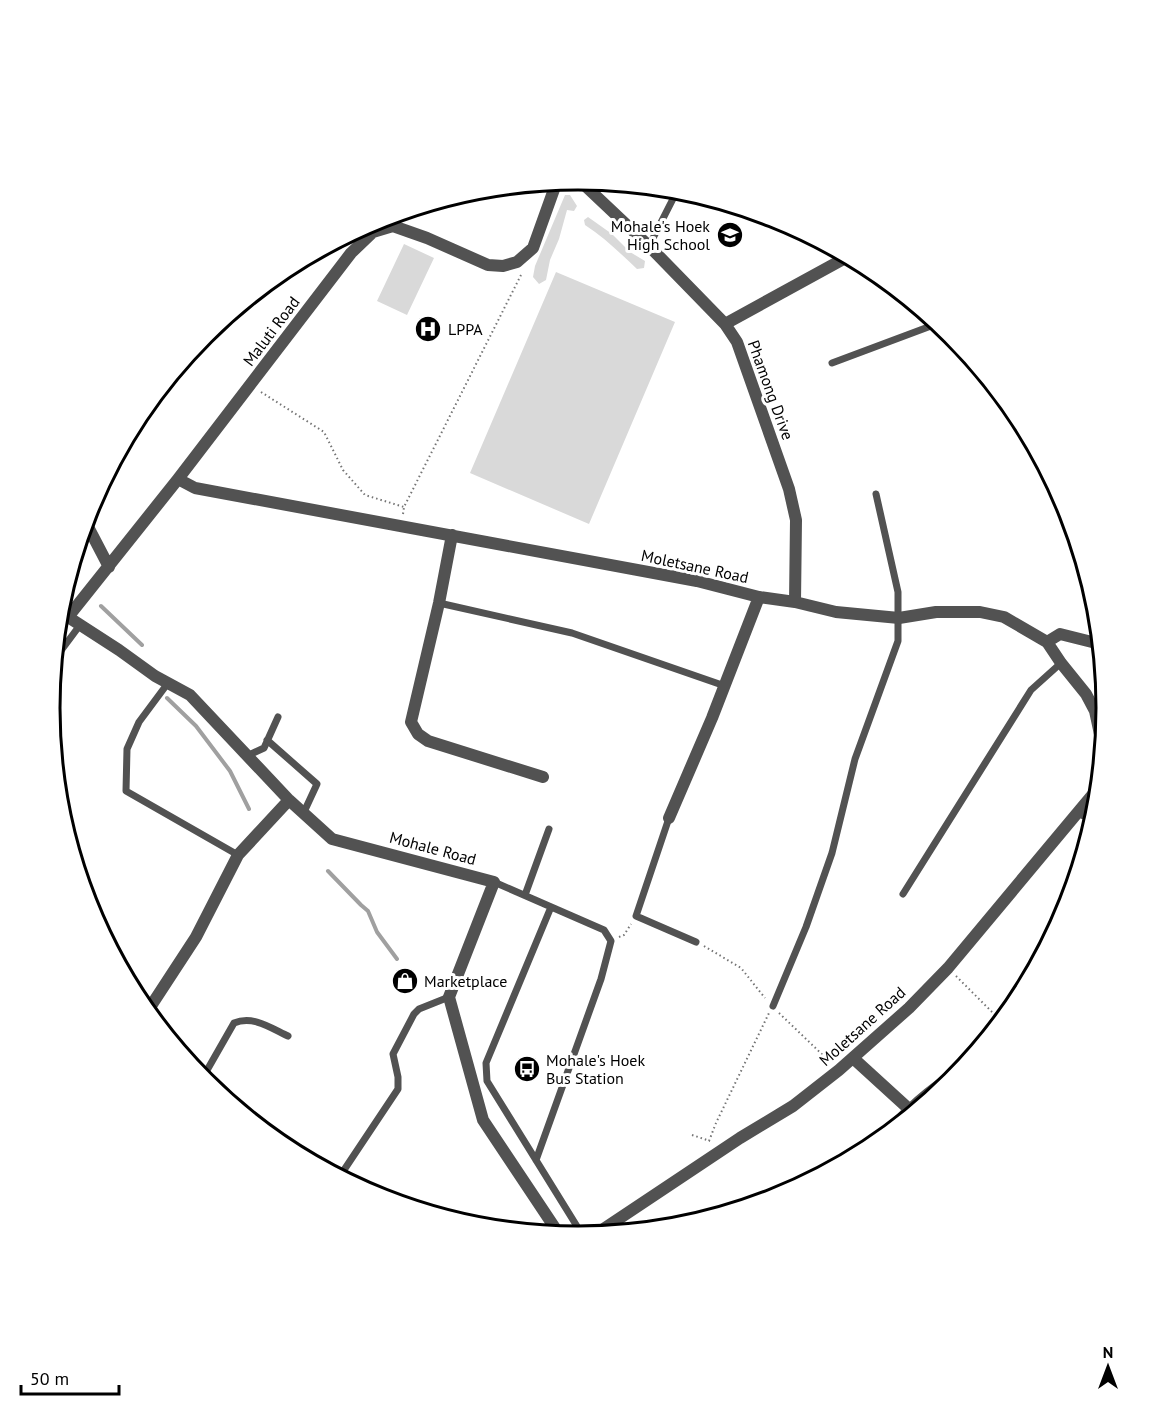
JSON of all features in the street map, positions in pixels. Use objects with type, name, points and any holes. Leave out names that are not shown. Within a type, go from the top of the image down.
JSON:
[{"type":"street","name":"Phamong Drive","points":[[590,190],[649,246],[725,324],[737,342],[789,489],[796,520],[795,602]]},
{"type":"street","points":[[517,262],[533,248],[554,191]]},
{"type":"street","name":"Maluti Road","points":[[384,228],[404,228],[488,265],[503,266],[517,262]]},
{"type":"street","name":"Maluti Road","points":[[69,609],[109,567],[351,253],[365,238],[378,230]]},
{"type":"street","points":[[725,324],[840,261]]},
{"type":"street","name":"Moletsane Road","points":[[178,479],[195,488],[697,581],[759,597],[795,602],[836,612],[899,618],[936,612],[980,612],[1004,617],[1047,642],[1086,693],[1096,715]]},
{"type":"street","points":[[91,532],[109,567]]},
{"type":"street","points":[[452,535],[439,603],[411,722],[418,734],[428,741],[543,777]]},
{"type":"street","points":[[669,818],[725,686],[759,597]]},
{"type":"street","name":"Mohale Road","points":[[68,619],[190,695],[289,800],[332,839],[494,882],[449,997]]},
{"type":"street","points":[[1047,642],[1060,634],[1092,642]]},
{"type":"street","points":[[153,1003],[196,937],[238,855],[289,800]]},
{"type":"street","name":"Moletsane Road","points":[[611,1224],[793,1106],[853,1058],[909,1008],[948,968],[983,923],[1088,800]]},
{"type":"street","points":[[1079,811],[1085,814]]},
{"type":"street","points":[[449,997],[483,1120],[553,1225]]},
{"type":"street","points":[[853,1058],[907,1107]]},
{"type":"lane","points":[[649,246],[673,198]]},
{"type":"lane","points":[[832,363],[929,327]]},
{"type":"lane","points":[[773,1006],[806,927],[832,853],[855,759],[898,641],[898,592],[876,494]]},
{"type":"lane","points":[[439,603],[573,633],[725,686]]},
{"type":"lane","points":[[63,647],[80,625]]},
{"type":"lane","points":[[903,894],[1031,690],[1061,663]]},
{"type":"lane","points":[[168,683],[139,722],[127,749],[126,791],[238,855]]},
{"type":"lane","points":[[249,755],[264,747],[278,717]]},
{"type":"lane","points":[[267,740],[317,784],[304,812]]},
{"type":"lane","points":[[669,818],[636,916],[696,942]]},
{"type":"lane","points":[[525,895],[549,829]]},
{"type":"lane","points":[[494,882],[604,930],[611,941],[601,979],[536,1160]]},
{"type":"lane","points":[[551,907],[486,1063],[488,1081],[577,1226]]},
{"type":"lane","points":[[344,1169],[398,1089],[393,1054],[414,1014],[419,1009],[449,997]]},
{"type":"lane","points":[[208,1069],[234,1023],[243,1019],[252,1020],[288,1036]]},
{"type":"path","points":[[403,526],[404,507],[521,276],[517,262]]},
{"type":"path","points":[[251,385],[324,432],[343,470],[365,495],[404,507]]},
{"type":"path","points":[[624,934],[636,916]]},
{"type":"path","points":[[948,968],[995,1015]]},
{"type":"path","points":[[709,1141],[773,1006]]},
{"type":"path","points":[[692,1135],[727,1147]]},
{"type":"shaded area","points":[[565,195],[570,195],[577,206],[574,211],[567,210],[550,260],[546,280],[539,284],[533,277],[535,266]]},
{"type":"shaded area","points":[[588,217],[612,234],[630,252],[645,261],[644,268],[637,269],[606,240],[585,225],[584,220]]},
{"type":"shaded area","points":[[404,244],[434,258],[407,315],[377,301]]},
{"type":"shaded area","points":[[556,272],[675,322],[589,524],[470,473]]},
{"type":"waterway","points":[[101,606],[142,645]]},
{"type":"waterway","points":[[167,698],[196,726],[230,771],[249,809]]},
{"type":"waterway","points":[[328,871],[368,911],[377,932],[397,959]]},
{"type":"place","name":"Mohale's Hoek High School","points":[[730,235]]},
{"type":"place","name":"LPPA","points":[[428,329]]},
{"type":"place","name":"Marketplace","points":[[405,981]]},
{"type":"place","name":"Mohale's Hoek Bus Station","points":[[527,1069]]}]
